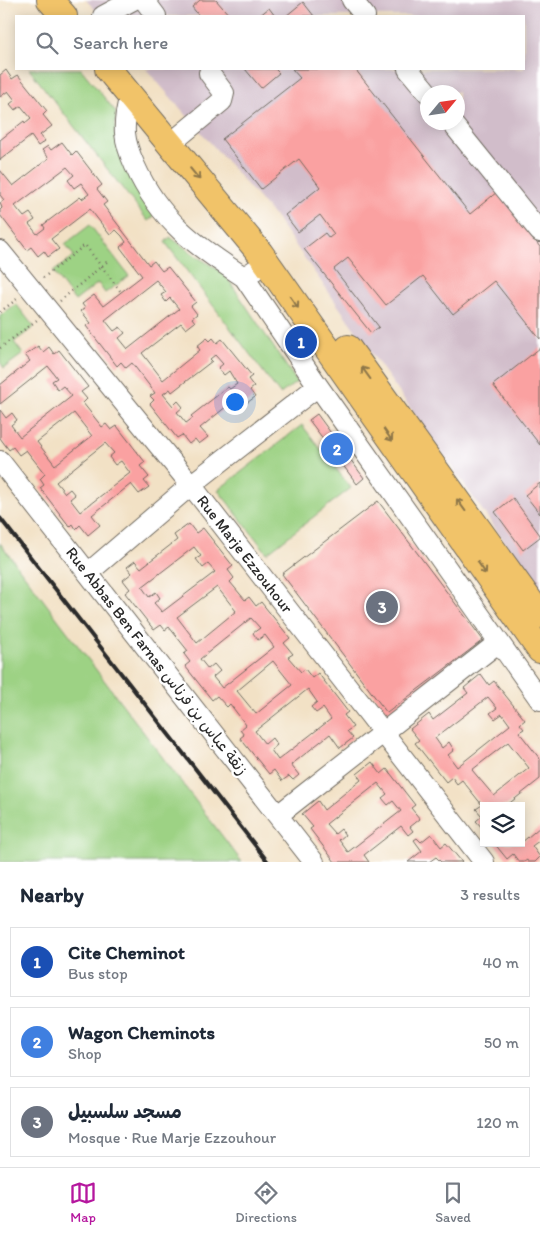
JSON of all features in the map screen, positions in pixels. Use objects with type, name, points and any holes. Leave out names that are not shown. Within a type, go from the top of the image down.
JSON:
[{"type":"main road","points":[[50,0],[63,15]]},
{"type":"main road","points":[[71,0],[83,15]]},
{"type":"main road","points":[[109,70],[130,94],[177,139],[273,243],[540,615]]},
{"type":"main road","points":[[130,70],[540,650]]},
{"type":"street","points":[[105,15],[133,0]]},
{"type":"street","points":[[144,0],[155,15]]},
{"type":"street","points":[[352,0],[364,15]]},
{"type":"street","points":[[409,70],[421,85]]},
{"type":"street","points":[[177,139],[222,101],[224,97],[222,89],[209,73]]},
{"type":"street","points":[[130,94],[125,117],[125,134],[129,152],[140,178],[156,204],[178,230],[244,277],[318,386],[540,700]]},
{"type":"street","points":[[457,130],[540,232]]},
{"type":"street","name":"Rue Marje Ezzouhour","points":[[0,251],[191,485],[484,862]]},
{"type":"street","points":[[244,277],[266,263]]},
{"type":"street","points":[[88,573],[191,485],[318,386]]},
{"type":"street","name":"Rue Abbas Ben Farnas زنقة عباس بن فرناس","points":[[0,461],[314,862]]},
{"type":"street","points":[[278,815],[499,642]]},
{"type":"path","points":[[0,312],[85,245],[121,292]]},
{"type":"path","points":[[0,348],[109,260]]},
{"type":"shaded area","points":[[86,0],[540,0],[540,592],[277,219],[147,70],[525,70],[525,15],[100,15]]},
{"type":"green space","points":[[30,70],[82,70],[116,112],[115,135],[134,180],[154,216],[148,221]]},
{"type":"green space","points":[[90,225],[129,276],[105,293],[98,283],[75,301],[53,272],[74,256],[65,244]]},
{"type":"green space","points":[[170,237],[224,273],[297,382],[280,394],[165,242]]},
{"type":"green space","points":[[16,304],[34,327],[14,342],[23,354],[4,368],[0,362],[0,316]]},
{"type":"green space","points":[[302,425],[351,488],[267,553],[218,490]]},
{"type":"green space","points":[[0,543],[242,862],[0,862]]},
{"type":"building","points":[[200,0],[216,0],[229,15],[198,15],[192,7]]},
{"type":"building","points":[[303,2],[313,15],[287,15]]},
{"type":"building","points":[[269,8],[274,15],[260,15]]},
{"type":"building","points":[[6,70],[12,79],[18,75],[47,111],[43,115],[52,126],[40,135],[45,141],[38,146],[31,136],[0,160],[0,140],[24,121],[25,123],[31,118],[21,106],[15,110],[10,104],[15,100],[8,91],[0,97],[0,75]]},
{"type":"building","points":[[246,70],[276,70],[279,73],[261,88]]},
{"type":"building","points":[[293,70],[356,70],[470,214],[497,192],[540,247],[540,339],[494,281],[453,314],[423,276],[386,305],[348,258],[334,269],[379,327],[371,333],[304,249],[325,233],[329,238],[334,234],[320,215],[298,232],[285,215],[320,187],[299,159],[261,189],[222,139],[300,78]]},
{"type":"building","points":[[62,142],[72,155],[76,151],[102,185],[97,189],[107,202],[103,205],[149,265],[154,261],[162,271],[168,267],[196,302],[191,306],[197,314],[192,318],[195,322],[186,329],[181,323],[142,353],[163,380],[200,350],[197,346],[207,338],[210,341],[213,338],[217,343],[222,339],[252,376],[248,379],[254,387],[250,390],[255,397],[244,405],[238,397],[200,428],[208,437],[199,444],[195,439],[189,444],[182,435],[177,438],[150,404],[154,400],[150,396],[155,393],[132,363],[126,368],[121,362],[117,366],[86,326],[91,323],[81,311],[85,308],[82,304],[94,295],[103,306],[142,276],[120,247],[126,242],[122,236],[116,230],[110,235],[90,209],[51,239],[59,249],[48,257],[44,251],[38,256],[31,247],[27,250],[0,215],[2,208],[0,203],[4,200],[0,195],[0,170],[13,186],[49,158],[42,150],[48,146],[51,150]],"holes":[[[67,167],[74,175],[68,180],[74,188],[81,183],[89,194],[82,199],[80,197],[43,225],[45,228],[37,234],[29,224],[35,220],[30,213],[24,217],[15,206]],[[156,280],[166,292],[161,295],[166,302],[170,298],[179,309],[128,349],[119,338],[125,333],[120,327],[114,331],[105,320]],[[215,355],[223,364],[218,368],[224,375],[229,371],[237,384],[230,389],[228,387],[191,416],[193,418],[186,423],[177,412],[183,407],[178,401],[173,406],[163,394],[170,389],[172,392],[212,361],[210,359]]]},
{"type":"building","points":[[38,346],[43,352],[49,347],[54,354],[59,350],[88,387],[81,392],[87,399],[83,403],[102,427],[106,424],[111,430],[117,426],[145,462],[140,466],[149,477],[144,481],[149,487],[139,494],[131,484],[92,515],[100,525],[88,535],[80,525],[76,529],[73,524],[70,527],[40,488],[44,485],[40,479],[45,474],[26,450],[19,455],[13,447],[9,450],[0,438],[0,410],[6,418],[12,413],[17,420],[11,425],[20,437],[72,396],[63,386],[58,390],[52,381],[57,378],[48,366],[0,404],[0,385],[30,361],[25,355]],"holes":[[[74,413],[92,436],[55,465],[37,442]],[[105,443],[114,453],[109,457],[115,465],[121,461],[130,473],[80,512],[70,499],[75,495],[70,489],[65,493],[56,482]]]},
{"type":"building","points":[[540,348],[540,445],[493,385]]},
{"type":"building","points":[[317,414],[364,478],[357,484],[309,420]]},
{"type":"building","points":[[540,483],[540,514],[525,495]]},
{"type":"building","points":[[513,498],[540,535],[523,550],[495,512]]},
{"type":"building","points":[[378,501],[483,640],[387,713],[282,574]]},
{"type":"building","points":[[189,524],[196,533],[203,528],[233,566],[228,570],[234,578],[230,582],[245,600],[249,597],[256,606],[261,602],[290,638],[284,643],[293,654],[288,657],[301,672],[305,669],[312,678],[318,673],[348,712],[344,715],[353,727],[347,731],[353,738],[340,748],[330,734],[291,765],[299,775],[293,780],[289,776],[282,781],[274,770],[269,774],[240,738],[244,735],[240,730],[246,725],[230,704],[227,707],[217,696],[212,700],[185,666],[190,662],[184,654],[188,651],[169,627],[165,630],[161,625],[154,630],[125,593],[130,589],[123,580],[132,573],[127,567],[135,561],[141,568],[177,540],[174,535]],"holes":[[[194,547],[201,556],[196,559],[203,568],[208,564],[215,572],[162,612],[154,603],[160,598],[156,592],[149,597],[142,587]],[[217,587],[236,611],[197,643],[177,617]],[[251,618],[260,628],[253,633],[258,640],[265,635],[274,647],[222,688],[213,677],[220,671],[214,664],[208,669],[200,659]],[[273,661],[292,685],[256,714],[237,691]],[[308,689],[317,702],[311,707],[316,713],[323,708],[331,719],[278,760],[271,750],[277,745],[272,738],[265,744],[255,731]]]},
{"type":"building","points":[[481,674],[489,685],[494,681],[525,720],[520,724],[524,729],[519,732],[540,759],[540,779],[511,802],[480,802],[462,780],[457,784],[452,777],[446,782],[415,743],[419,740],[410,729],[429,714],[433,720],[468,693],[464,688]],"holes":[[[488,697],[497,708],[490,713],[495,719],[502,714],[510,725],[457,767],[448,755],[454,750],[449,742],[442,748],[435,738]],[[508,742],[529,768],[494,796],[472,770]]]},
{"type":"building","points":[[372,762],[381,774],[387,769],[415,805],[411,808],[420,819],[410,827],[413,831],[408,835],[401,826],[364,855],[369,862],[335,862],[310,829],[313,827],[302,814],[318,801],[324,810],[361,780],[357,774]],"holes":[[[378,783],[387,794],[382,798],[388,805],[393,801],[401,811],[348,852],[339,840],[345,835],[341,829],[335,834],[326,824]]]},
{"type":"building","points":[[480,818],[480,826],[476,821]]},
{"type":"building","points":[[540,827],[540,840],[532,846],[540,857],[535,862],[528,862],[527,860],[519,862],[513,854],[507,859],[497,847],[525,847],[525,840]]},
{"type":"building","points":[[431,834],[441,847],[446,843],[462,862],[441,862],[436,857],[429,862],[408,862],[422,851],[414,840],[417,838],[421,842]]},
{"type":"railway","points":[[0,518],[268,862]]},
{"type":"place","name":"Cite Cheminot","points":[[301,342]]},
{"type":"place","name":"Wagon Cheminots","points":[[337,449]]},
{"type":"place","name":"مسجد سلسبيل","points":[[382,607]]}]
